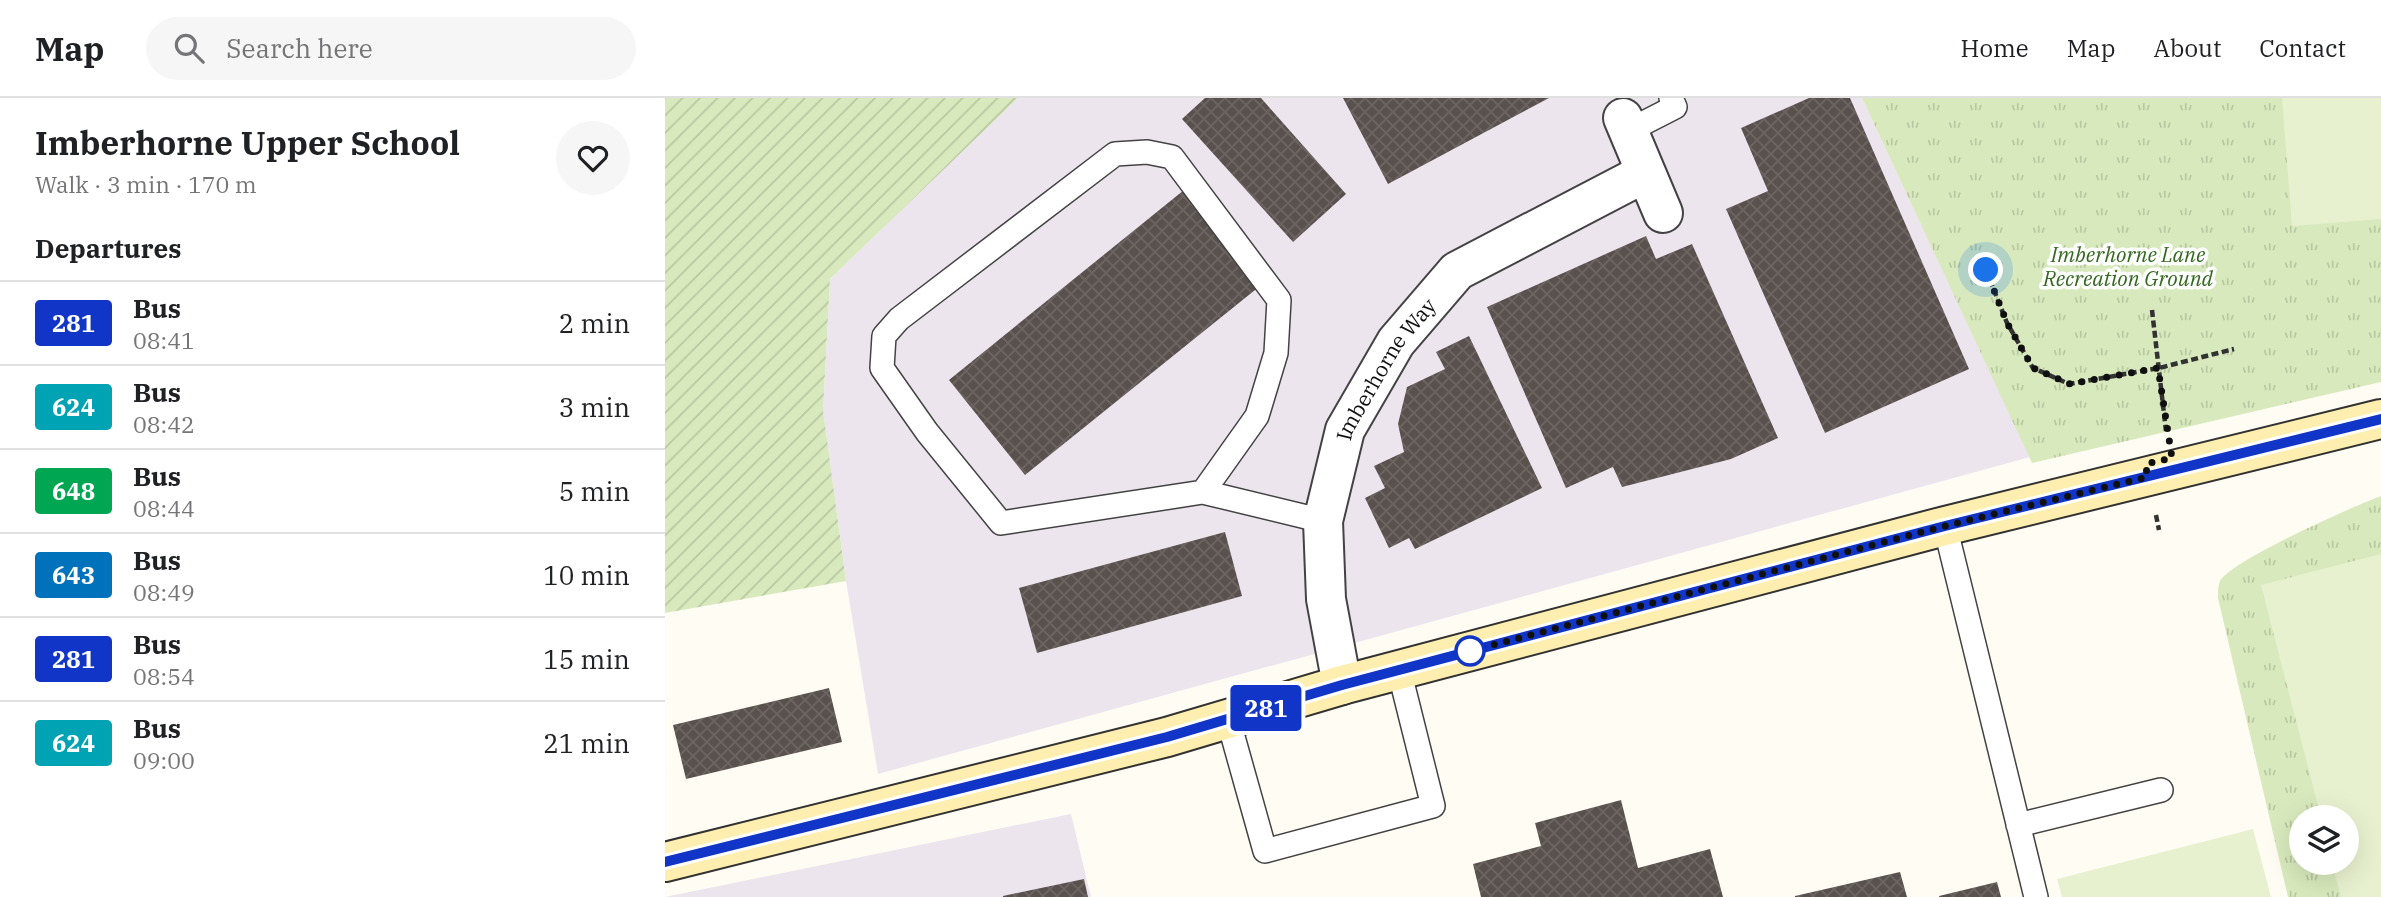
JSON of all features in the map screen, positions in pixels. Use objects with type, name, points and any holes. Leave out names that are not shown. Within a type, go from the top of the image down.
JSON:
[{"type":"street","points":[[1625,125],[1663,213]]},
{"type":"street","name":"Imberhorne Way","points":[[1342,685],[1326,599],[1324,521],[1345,430],[1396,342],[1457,271],[1645,173]]},
{"type":"street","points":[[665,862],[1167,737],[1342,685],[1945,526],[2381,419]]},
{"type":"lane","points":[[1625,125],[1675,107],[1671,98]]},
{"type":"lane","points":[[1203,492],[1257,416],[1276,353],[1279,300],[1172,157],[1147,152],[1115,154],[899,319],[884,336],[882,368],[927,432],[1001,523],[1203,492],[1324,521]]},
{"type":"lane","points":[[1945,526],[2036,897]]},
{"type":"lane","points":[[1229,719],[1265,851],[1433,806],[1399,670]]},
{"type":"lane","points":[[2018,825],[2161,790]]},
{"type":"path","points":[[1986,270],[2007,323],[2033,368],[2070,384],[2158,368],[2234,349]]},
{"type":"path","points":[[2151,310],[2172,458],[2146,464],[2159,530]]},
{"type":"shaded area","points":[[1018,98],[1862,98],[2030,457],[878,774],[846,581],[823,410],[830,279]]},
{"type":"shaded area","points":[[1071,814],[1091,897],[665,897]]},
{"type":"green space","points":[[665,98],[1018,98],[830,279],[823,410],[846,581],[665,613]]},
{"type":"green space","name":"Imberhorne Lane Recreation Ground","points":[[1862,98],[2381,98],[2381,382],[2032,463]]},
{"type":"green space","points":[[2282,98],[2381,98],[2381,219],[2292,226]]},
{"type":"green space","points":[[2381,496],[2381,897],[2288,897],[2218,598],[2220,581],[2229,572],[2246,560],[2321,522]]},
{"type":"green space","points":[[2381,554],[2381,897],[2341,897],[2335,875],[2359,875],[2359,805],[2318,805],[2261,585]]},
{"type":"green space","points":[[2253,829],[2271,897],[2062,897],[2057,879]]},
{"type":"building","points":[[1205,98],[1261,98],[1346,194],[1293,242],[1182,119]]},
{"type":"building","points":[[1343,98],[1549,98],[1388,184]]},
{"type":"building","points":[[1809,98],[1850,98],[1969,369],[1825,433],[1726,209],[1768,191],[1741,128]]},
{"type":"building","points":[[1184,190],[1260,286],[1025,475],[949,380]]},
{"type":"building","points":[[1646,236],[1656,259],[1692,244],[1778,438],[1731,459],[1622,487],[1613,467],[1566,488],[1487,307]]},
{"type":"building","points":[[1469,336],[1542,488],[1415,549],[1409,538],[1389,548],[1365,498],[1385,488],[1374,466],[1404,452],[1398,424],[1407,387],[1445,369],[1436,352]]},
{"type":"building","points":[[1225,532],[1242,596],[1037,653],[1019,588]]},
{"type":"building","points":[[829,688],[842,742],[686,779],[673,725]]},
{"type":"building","points":[[1621,800],[1638,868],[1710,849],[1723,897],[1481,897],[1473,864],[1541,846],[1535,823]]},
{"type":"building","points":[[1900,872],[1907,897],[1795,897],[1795,896]]},
{"type":"building","points":[[1084,879],[1088,897],[1003,897],[1003,896]]},
{"type":"building","points":[[1997,882],[2001,897],[1939,897],[1939,896]]},
{"type":"bus line","name":"281","points":[[665,862],[1167,737],[1342,685],[1945,526],[2381,419]]},
{"type":"route","points":[[1470,651],[1945,526],[2147,477],[2146,464],[2172,458],[2158,368],[2070,384],[2033,368],[2007,323],[1986,270]]}]
